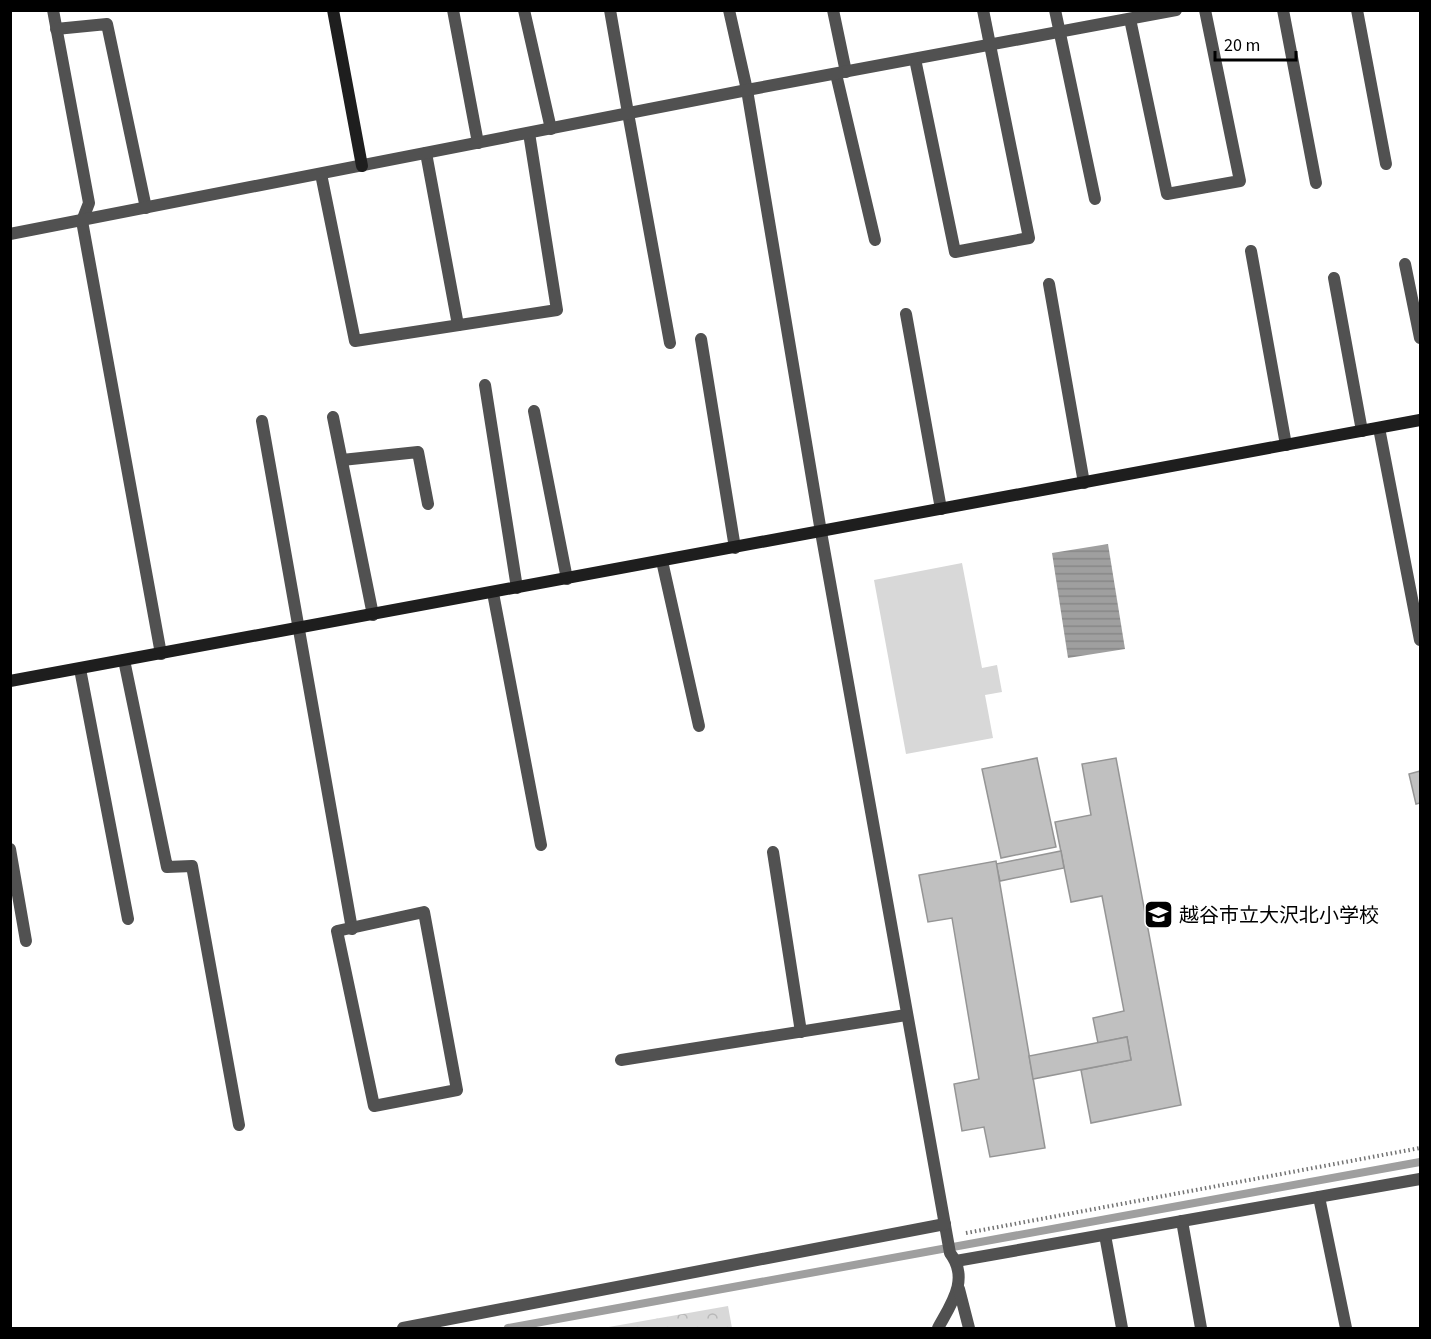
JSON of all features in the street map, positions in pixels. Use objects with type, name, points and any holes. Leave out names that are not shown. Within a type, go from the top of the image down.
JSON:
[{"type":"street","points":[[53,10],[89,203],[82,221],[161,654]]},
{"type":"street","points":[[333,10],[362,166]]},
{"type":"street","points":[[453,10],[478,143]]},
{"type":"street","points":[[524,10],[551,129]]},
{"type":"street","points":[[610,10],[670,343]]},
{"type":"street","points":[[729,10],[747,90],[821,532],[906,1015],[950,1253],[956,1262],[959,1289],[969,1329]]},
{"type":"street","points":[[833,10],[841,73],[875,240]]},
{"type":"street","points":[[915,59],[955,252],[1029,238],[983,10]]},
{"type":"street","points":[[1055,10],[1095,199]]},
{"type":"street","points":[[10,234],[747,90],[1176,10]]},
{"type":"street","points":[[1136,16],[1167,194],[1240,181],[1206,10]]},
{"type":"street","points":[[1283,10],[1316,183]]},
{"type":"street","points":[[1357,10],[1386,164]]},
{"type":"street","points":[[56,29],[107,24],[146,208]]},
{"type":"street","points":[[321,174],[355,341],[556,310],[529,133]]},
{"type":"street","points":[[426,153],[458,325]]},
{"type":"street","points":[[1251,251],[1286,445]]},
{"type":"street","points":[[1405,264],[1420,339]]},
{"type":"street","points":[[1334,278],[1362,431]]},
{"type":"street","points":[[1049,284],[1084,483]]},
{"type":"street","points":[[906,314],[941,509]]},
{"type":"street","points":[[701,339],[735,548]]},
{"type":"street","points":[[485,385],[517,588]]},
{"type":"street","points":[[534,411],[567,579]]},
{"type":"street","points":[[333,417],[373,615]]},
{"type":"street","points":[[10,681],[1420,420]]},
{"type":"street","points":[[262,421],[352,929]]},
{"type":"street","points":[[1379,428],[1420,640]]},
{"type":"street","points":[[342,460],[418,452],[428,504]]},
{"type":"street","points":[[662,561],[699,726]]},
{"type":"street","points":[[493,592],[542,845]]},
{"type":"street","points":[[124,660],[166,867],[192,866],[239,1125]]},
{"type":"street","points":[[80,669],[128,919]]},
{"type":"street","points":[[10,849],[26,941]]},
{"type":"street","points":[[773,852],[801,1032]]},
{"type":"street","points":[[424,912],[457,1090],[374,1106],[337,932],[352,929],[424,912]]},
{"type":"street","points":[[621,1060],[906,1015]]},
{"type":"street","points":[[956,1262],[1420,1179]]},
{"type":"street","points":[[1320,1197],[1346,1329]]},
{"type":"street","points":[[1182,1221],[1201,1329]]},
{"type":"street","points":[[403,1329],[946,1230]]},
{"type":"street","points":[[1106,1235],[1122,1329]]},
{"type":"street","points":[[938,1329],[959,1289]]},
{"type":"path","points":[[946,1230],[1420,1148]]},
{"type":"green space","points":[[962,563],[982,668],[997,665],[1002,692],[985,695],[993,738],[906,754],[874,580]]},
{"type":"green space","points":[[728,1306],[732,1328],[603,1328]]},
{"type":"shaded area","points":[[1108,544],[1125,649],[1068,658],[1052,553]]},
{"type":"building","points":[[1037,758],[1056,847],[1001,858],[982,769]]},
{"type":"building","points":[[1116,758],[1181,1105],[1091,1123],[1081,1070],[1131,1060],[1127,1037],[1098,1043],[1093,1018],[1124,1011],[1102,896],[1071,902],[1055,822],[1091,815],[1082,764]]},
{"type":"building","points":[[1420,771],[1420,803],[1416,804],[1409,774]]},
{"type":"building","points":[[1061,851],[1064,868],[1000,881],[996,864]]},
{"type":"building","points":[[996,861],[1045,1148],[990,1157],[984,1127],[962,1131],[954,1084],[979,1079],[952,918],[928,922],[919,875]]},
{"type":"building","points":[[1127,1037],[1131,1060],[1033,1079],[1029,1056]]},
{"type":"waterway","points":[[508,1328],[1420,1162]]},
{"type":"place","name":"越谷市立大沢北小学校","points":[[1158,915]]}]
